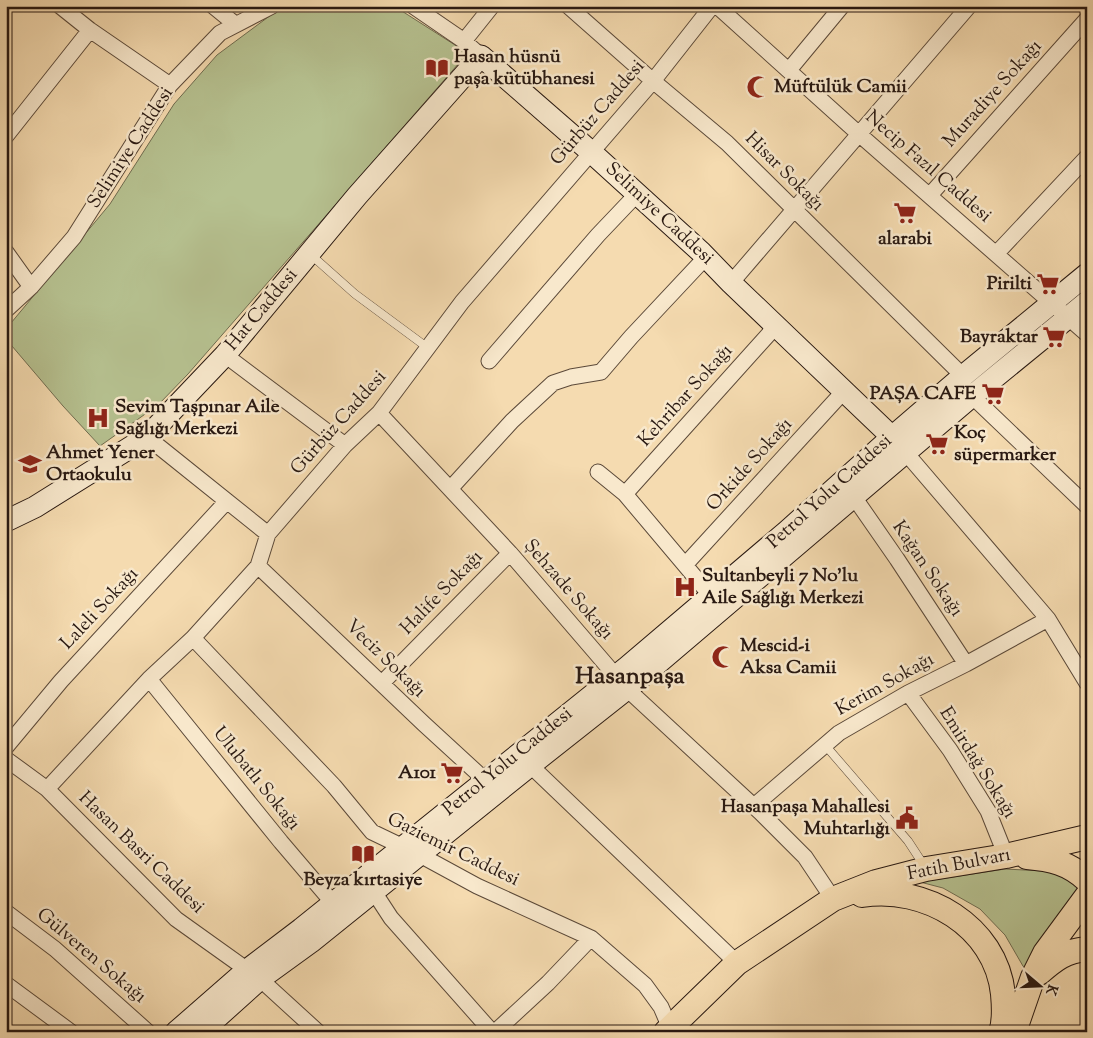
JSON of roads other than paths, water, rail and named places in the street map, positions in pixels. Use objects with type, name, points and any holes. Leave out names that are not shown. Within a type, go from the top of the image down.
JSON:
[{"type":"main road","name":"Selimiye Caddesi","points":[[481,56],[592,152],[706,257],[892,437]]},
{"type":"main road","name":"Hat Caddesi","points":[[6,521],[35,507],[147,437],[225,356],[357,196],[481,56]]},
{"type":"main road","name":"Petrol Yolu Caddesi","points":[[176,1032],[254,974],[333,903],[411,851],[530,765],[622,682],[710,596],[786,532],[963,376],[1087,274]]},
{"type":"main road","name":"Petrol Yolu Caddesi","points":[[201,1032],[254,974],[311,942],[374,892],[411,851],[485,780],[622,682],[854,497],[972,396],[1087,302]]},
{"type":"main road","name":"Fatih Bulvarı","points":[[675,1028],[737,963],[833,899],[876,882],[926,869],[1006,856],[1087,837]]},
{"type":"main road","points":[[1006,856],[1048,859],[1066,864],[1087,880]]},
{"type":"main road","name":"Fatih Bulvarı","points":[[833,899],[876,892],[897,894],[934,904],[962,920],[986,946],[1002,983],[1004,1004],[1001,1032]]},
{"type":"main road","points":[[1014,1032],[1033,977],[1045,953],[1087,896]]},
{"type":"main road","points":[[1033,977],[1058,957],[1071,951],[1087,948]]},
{"type":"street","points":[[60,6],[90,30],[170,85]]},
{"type":"street","points":[[213,6],[235,24]]},
{"type":"street","name":"Selimiye Caddesi","points":[[6,310],[31,287],[74,237],[170,85],[220,33],[272,6]]},
{"type":"street","name":"Selimiye Caddesi","points":[[413,6],[464,41],[481,56]]},
{"type":"street","points":[[464,41],[492,6]]},
{"type":"street","name":"Hisar Sokağı","points":[[568,6],[653,81],[727,142],[794,211],[963,376]]},
{"type":"street","name":"Gürbüz Caddesi","points":[[47,789],[149,679],[193,638],[258,566],[268,534],[345,444],[379,413],[462,302],[653,81],[712,6]]},
{"type":"street","name":"Necip Fazıl Caddesi","points":[[717,6],[860,135],[1087,334]]},
{"type":"street","points":[[789,70],[842,6]]},
{"type":"street","points":[[731,283],[969,6]]},
{"type":"street","name":"Muradiye Sokağı","points":[[930,195],[1087,19]]},
{"type":"street","points":[[6,136],[90,30]]},
{"type":"street","points":[[996,254],[1087,157]]},
{"type":"street","points":[[489,361],[598,235],[637,194]]},
{"type":"street","points":[[6,252],[31,287]]},
{"type":"street","points":[[450,489],[512,421],[553,383],[571,377],[601,372],[706,257]]},
{"type":"street","name":"Kehribar Sokağı","points":[[626,494],[776,326]]},
{"type":"street","points":[[225,356],[345,444]]},
{"type":"street","name":"Orkide Sokağı","points":[[685,565],[844,391]]},
{"type":"street","points":[[972,396],[1087,506]]},
{"type":"street","name":"Şehzade Sokağı","points":[[379,413],[510,553],[622,682],[754,806],[805,857],[833,899]]},
{"type":"street","points":[[147,437],[268,534]]},
{"type":"street","points":[[892,437],[1048,619],[1087,683]]},
{"type":"street","points":[[598,472],[626,494],[710,596]]},
{"type":"street","name":"Kağan Sokağı","points":[[854,497],[966,664]]},
{"type":"street","name":"Laleli Sokağı","points":[[6,747],[61,681],[227,501]]},
{"type":"street","name":"Halife Sokağı","points":[[382,683],[510,553]]},
{"type":"street","name":"Veciz Sokağı","points":[[258,566],[485,780]]},
{"type":"street","name":"Kerim Sokağı","points":[[754,806],[839,732],[1048,619]]},
{"type":"street","name":"Gaziemir Caddesi","points":[[193,638],[334,786],[372,832],[477,886],[591,938],[644,985],[675,1028]]},
{"type":"street","name":"Ulubatlı Sokağı","points":[[149,679],[333,903]]},
{"type":"street","name":"Emirdağ Sokağı","points":[[908,693],[950,750],[988,811],[1006,856]]},
{"type":"street","name":"Hasan Basri Caddesi","points":[[6,760],[47,789],[176,919],[254,974],[318,1032]]},
{"type":"street","points":[[530,765],[737,963]]},
{"type":"street","points":[[374,892],[391,918],[494,1032],[548,983],[591,938]]},
{"type":"street","name":"Gülveren Sokağı","points":[[6,912],[55,949],[148,1032]]},
{"type":"street","points":[[6,984],[71,1032]]},
{"type":"lane","points":[[309,253],[355,294],[428,348]]},
{"type":"lane","points":[[825,745],[908,841],[926,869]]},
{"type":"place","name":"Hasan hüsnü paşa kütübhanesi","points":[[437,68]]},
{"type":"place","name":"Müftülük Camii","points":[[758,87]]},
{"type":"place","name":"alarabi","points":[[905,213]]},
{"type":"place","name":"Pirilti","points":[[1048,284]]},
{"type":"place","name":"Bayraktar","points":[[1054,337]]},
{"type":"place","name":"PAŞA CAFE","points":[[993,394]]},
{"type":"place","name":"Sevim Taşpınar Aile Sağlığı Merkezi","points":[[98,418]]},
{"type":"place","name":"Koç süpermarker","points":[[937,444]]},
{"type":"place","name":"Ahmet Yener Ortaokulu","points":[[30,464]]},
{"type":"place","name":"Sultanbeyli 7 No'lu Aile Sağlığı Merkezi","points":[[685,587]]},
{"type":"place","name":"Mescid-i Aksa Camii","points":[[723,657]]},
{"type":"place","name":"A101","points":[[452,773]]},
{"type":"place","name":"Hasanpaşa Mahallesi Muhtarlığı","points":[[907,818]]},
{"type":"place","name":"Beyza kırtasiye","points":[[363,854]]},
{"type":"district","name":"Hasanpaşa","points":[[630,677]]}]
